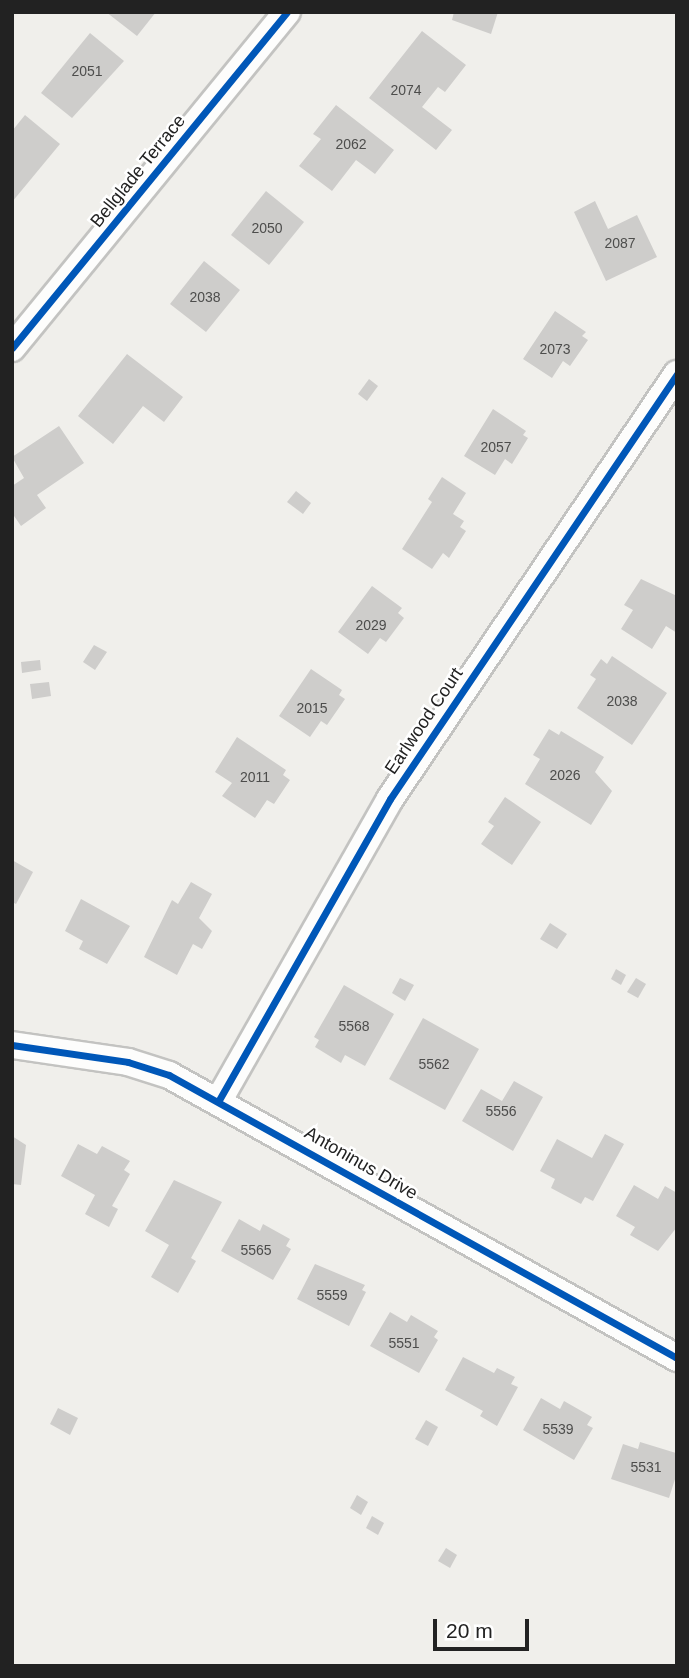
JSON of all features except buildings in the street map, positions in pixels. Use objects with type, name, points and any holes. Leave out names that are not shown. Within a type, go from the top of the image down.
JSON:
[{"type":"street","name":"Bellglade Terrace","points":[[12,348],[287,12]]},
{"type":"street","name":"Earlwood Court","points":[[219,1100],[390,799],[677,374]]},
{"type":"street","name":"Antoninus Drive","points":[[12,1045],[128,1062],[170,1075],[677,1358]]},
{"type":"cycle path","points":[[12,348],[287,12]]},
{"type":"cycle path","points":[[219,1100],[390,799],[677,374]]},
{"type":"cycle path","points":[[12,1045],[128,1062],[169,1075],[677,1358]]}]
